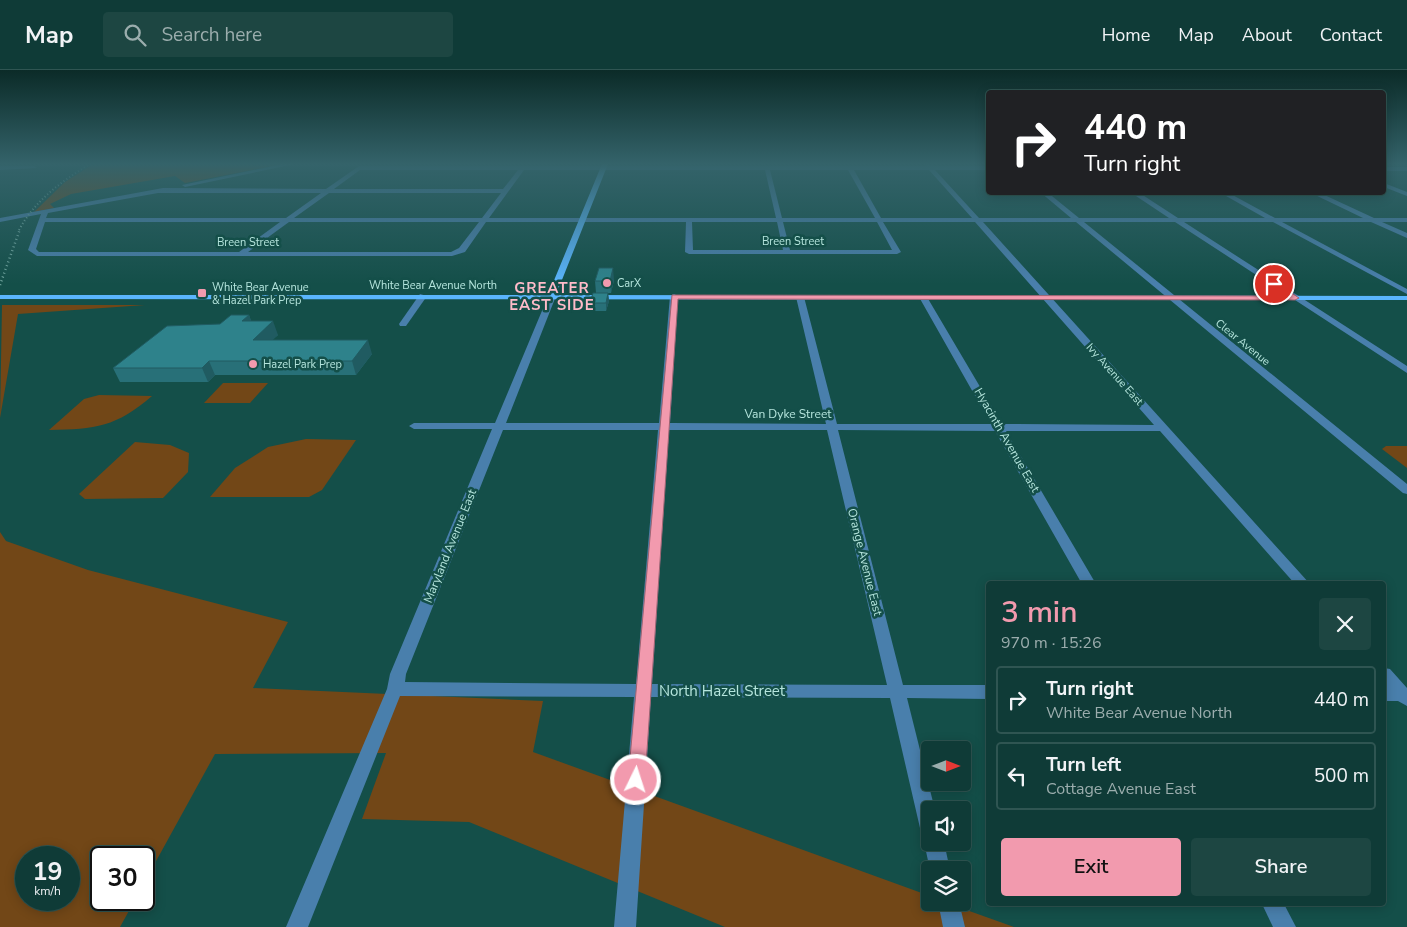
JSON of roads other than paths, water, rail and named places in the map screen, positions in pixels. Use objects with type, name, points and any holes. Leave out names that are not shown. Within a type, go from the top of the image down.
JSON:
[{"type":"main road","name":"Maryland Avenue East","points":[[552,296],[589,204]]},
{"type":"main road","name":"White Bear Avenue North","points":[[0,297],[1407,298]]},
{"type":"street","points":[[44,216],[97,204]]},
{"type":"street","points":[[242,253],[310,204]]},
{"type":"street","points":[[484,219],[496,204]]},
{"type":"street","points":[[776,204],[787,252]]},
{"type":"street","points":[[869,204],[878,220]]},
{"type":"street","name":"Ivy Avenue East","points":[[963,204],[1300,581]]},
{"type":"street","name":"Clear Avenue","points":[[1057,204],[1407,490]]},
{"type":"street","points":[[1151,204],[1407,370]]},
{"type":"street","points":[[1244,204],[1407,292]]},
{"type":"street","points":[[1338,204],[1407,236]]},
{"type":"street","points":[[0,220],[44,216],[288,220],[1407,220]]},
{"type":"street","name":"Breen Street","points":[[44,216],[32,250],[37,254],[458,252],[484,219]]},
{"type":"street","name":"Breen Street","points":[[689,220],[688,252],[897,252],[878,220]]},
{"type":"street","points":[[403,324],[423,296]]},
{"type":"street","name":"Maryland Avenue East","points":[[297,927],[386,708],[396,689],[398,674],[552,296]]},
{"type":"street","points":[[625,927],[674,296]]},
{"type":"street","name":"Orange Avenue East","points":[[800,297],[924,801]]},
{"type":"street","name":"Hyacinth Avenue East","points":[[922,297],[1001,429],[1087,581]]},
{"type":"street","name":"Van Dyke Street","points":[[414,426],[1163,428]]},
{"type":"street","points":[[1386,676],[1405,696]]},
{"type":"street","name":"North Hazel Street","points":[[396,689],[986,692]]},
{"type":"street","points":[[1386,694],[1405,696]]},
{"type":"street","points":[[1273,906],[1285,927]]},
{"type":"street","points":[[950,911],[954,927]]},
{"type":"railway","points":[[19,230],[37,204]]},
{"type":"railway","points":[[0,285],[20,229]]},
{"type":"place","name":"CarX","points":[[607,283]]},
{"type":"place","name":"White Bear Avenue & Hazel Park Prep","points":[[202,293]]},
{"type":"place","name":"Hazel Park Prep","points":[[253,364]]},
{"type":"district","name":"GREATER EAST SIDE","points":[[552,296]]}]
